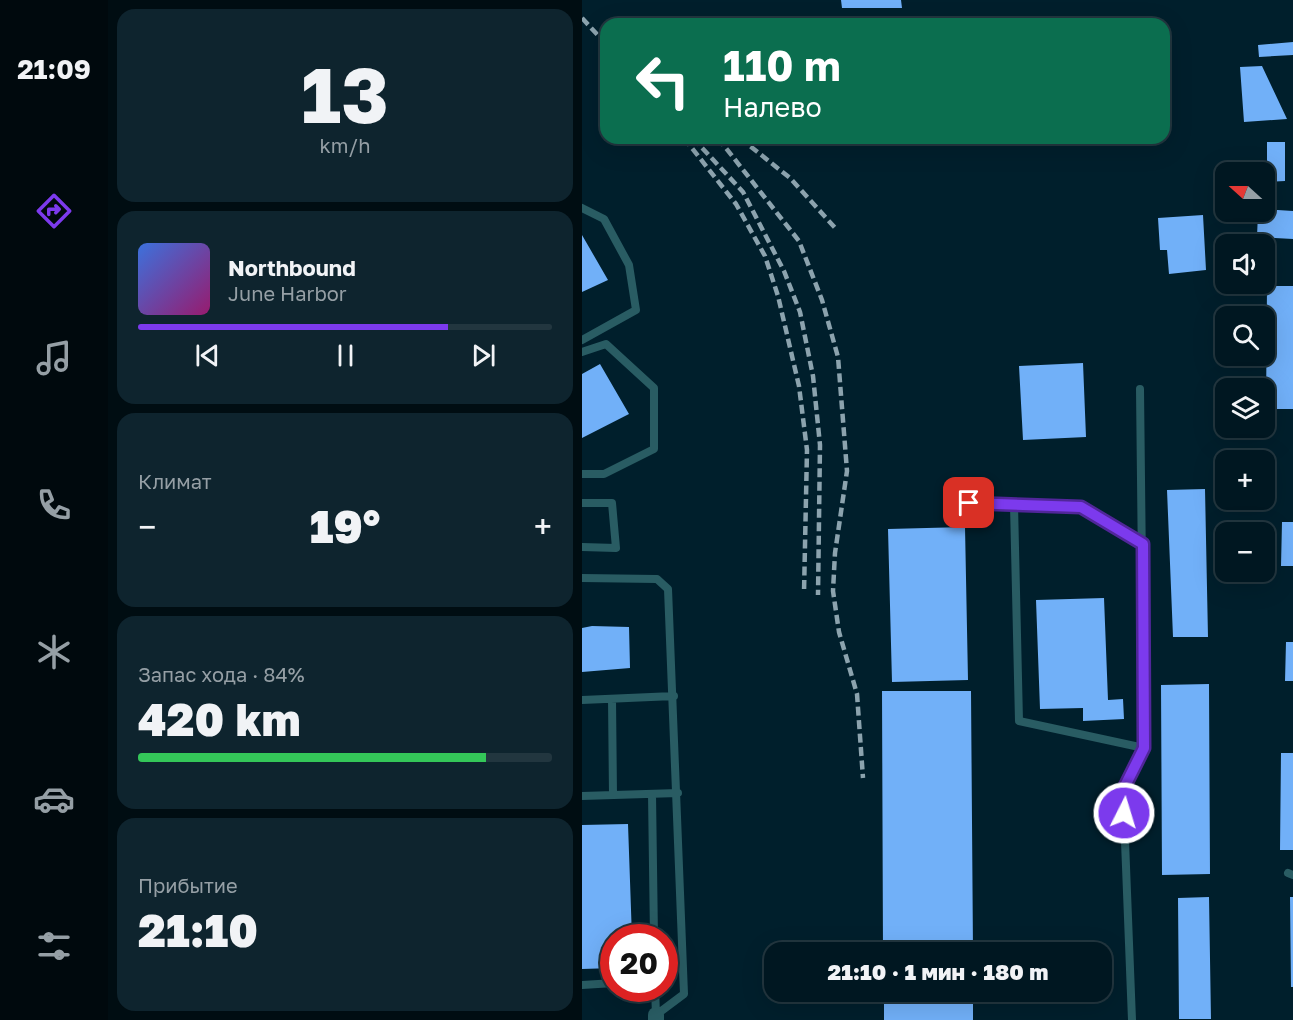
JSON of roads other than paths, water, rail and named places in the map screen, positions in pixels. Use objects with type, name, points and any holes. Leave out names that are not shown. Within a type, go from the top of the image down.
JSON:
[{"type":"lane","points":[[582,208],[603,219],[629,265],[636,310],[582,340]]},
{"type":"lane","points":[[582,352],[606,344],[654,388],[654,449],[604,474],[582,474]]},
{"type":"lane","points":[[1132,1020],[1123,790],[1144,748],[1140,389]]},
{"type":"lane","points":[[582,503],[612,503],[616,548],[582,547]]},
{"type":"lane","points":[[969,503],[1081,507],[1143,544]]},
{"type":"lane","points":[[1014,505],[1018,721],[1144,748]]},
{"type":"lane","points":[[582,578],[657,579],[668,589],[678,793],[684,994],[656,1017]]},
{"type":"lane","points":[[582,700],[674,696]]},
{"type":"lane","points":[[612,699],[613,795]]},
{"type":"lane","points":[[582,796],[678,793]]},
{"type":"lane","points":[[652,794],[654,924]]},
{"type":"lane","points":[[582,985],[600,984]]},
{"type":"lane","points":[[655,1002],[656,1017]]},
{"type":"railway","points":[[582,18],[600,38]]},
{"type":"railway","points":[[689,144],[736,204],[765,256],[778,296],[799,386],[807,450],[804,593]]},
{"type":"railway","points":[[699,144],[743,192],[784,271],[800,312],[813,376],[820,445],[818,595]]},
{"type":"railway","points":[[723,144],[799,241],[822,300],[838,357],[847,471],[835,553],[833,591],[839,632],[857,694],[863,778]]},
{"type":"railway","points":[[748,144],[790,178],[837,230]]}]
